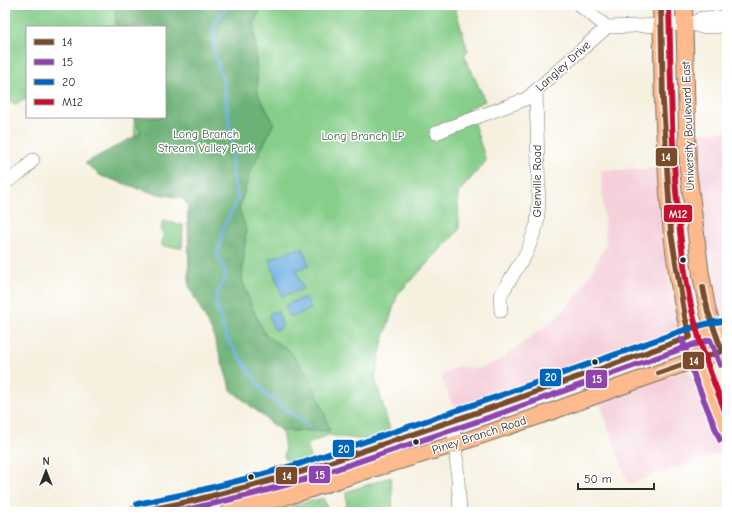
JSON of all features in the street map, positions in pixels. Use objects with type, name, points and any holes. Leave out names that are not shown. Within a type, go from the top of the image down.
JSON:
[{"type":"main road","name":"University Boulevard East","points":[[661,5],[663,102],[671,234],[685,317],[690,336],[704,379],[727,437]]},
{"type":"main road","name":"University Boulevard East","points":[[684,5],[689,24],[688,170],[701,275],[708,312],[721,330],[725,354]]},
{"type":"main road","name":"Piney Branch Road","points":[[139,512],[192,501],[304,471],[452,421],[690,336],[721,330]]},
{"type":"main road","name":"Piney Branch Road","points":[[229,512],[256,509],[372,469],[456,444],[697,359],[725,354]]},
{"type":"street","points":[[579,5],[607,27],[689,24],[702,28],[727,26]]},
{"type":"street","points":[[689,24],[702,18],[727,17]]},
{"type":"street","name":"Langley Drive","points":[[436,133],[526,99],[607,27]]},
{"type":"street","name":"Glenville Road","points":[[501,311],[500,296],[527,252],[537,224],[539,201],[536,91]]},
{"type":"street","points":[[5,182],[23,171],[33,160]]},
{"type":"street","points":[[452,421],[456,444],[460,512]]},
{"type":"street","points":[[251,486],[256,509]]},
{"type":"shaded area","points":[[727,131],[727,317],[720,314],[705,257],[696,173],[697,133]]},
{"type":"shaded area","points":[[657,169],[666,266],[678,321],[675,334],[666,341],[456,415],[441,376],[457,366],[479,369],[500,360],[552,322],[579,294],[606,244],[601,170]]},
{"type":"shaded area","points":[[687,371],[694,379],[721,453],[628,484],[597,395]]},
{"type":"green space","name":"Long Branch LP","points":[[5,5],[454,5],[468,51],[464,54],[485,101],[469,108],[486,161],[458,193],[459,230],[398,293],[382,343],[375,378],[390,430],[365,440],[328,435],[308,444],[310,460],[288,465],[284,456],[285,449],[283,436],[278,423],[188,225],[187,190],[137,189],[134,118],[166,118],[166,26],[26,26],[26,99],[15,104],[5,99]]},
{"type":"green space","name":"Long Branch Stream Valley Park","points":[[115,5],[264,5],[254,22],[258,94],[274,123],[250,173],[239,209],[246,229],[242,279],[252,308],[266,336],[288,349],[310,378],[322,406],[330,431],[281,431],[231,390],[212,331],[189,287],[188,205],[181,198],[153,193],[101,176],[85,163],[141,133],[134,118],[166,118],[166,26],[116,26]]},
{"type":"green space","points":[[162,221],[183,225],[182,248],[162,246]]},
{"type":"green space","points":[[391,477],[393,512],[285,512],[291,506],[323,498],[329,511],[347,506],[346,492]]},
{"type":"water","points":[[302,247],[309,265],[296,270],[303,289],[282,296],[269,259]]},
{"type":"water","points":[[306,297],[311,309],[290,317],[285,305]]},
{"type":"water","points":[[271,312],[278,312],[282,324],[280,329],[274,329],[269,316]]},
{"type":"waterway","points":[[228,5],[213,26],[214,50],[224,83],[232,143],[233,175],[238,198],[223,229],[217,252],[218,257],[224,266],[226,278],[217,291],[216,305],[227,339],[266,395],[310,427]]},
{"type":"transit line","name":"14","points":[[139,512],[192,501],[304,471],[499,405],[690,337],[685,317],[671,233],[663,102],[661,5]]},
{"type":"transit line","name":"M12","points":[[669,5],[674,168],[684,263],[688,290],[700,341],[710,373],[727,416]]},
{"type":"transit line","name":"14","points":[[659,373],[722,351],[708,312],[703,287]]},
{"type":"transit line","name":"20","points":[[137,504],[190,493],[302,463],[496,397],[687,329],[714,322],[726,321]]},
{"type":"transit line","name":"15","points":[[682,339],[695,378],[720,440]]},
{"type":"transit line","name":"15","points":[[178,512],[307,479],[710,340],[720,365]]}]
